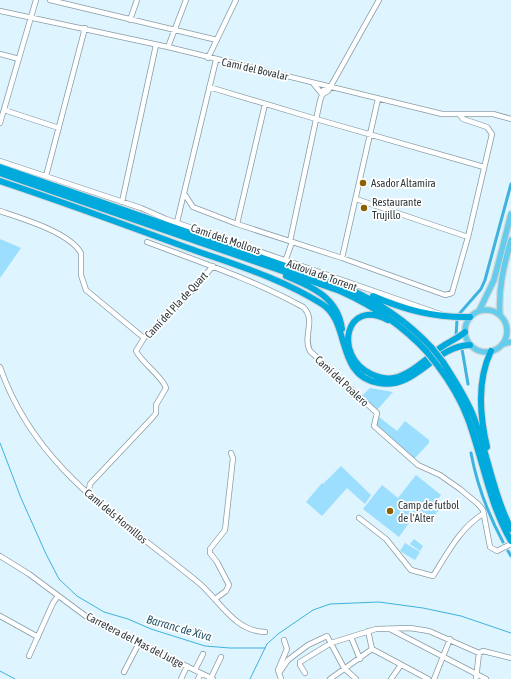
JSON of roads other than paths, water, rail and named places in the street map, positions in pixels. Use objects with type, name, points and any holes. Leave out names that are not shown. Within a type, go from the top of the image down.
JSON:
[{"type":"highway","name":"Autovia de Torrent","points":[[0,167],[307,272],[343,286],[387,308],[418,334],[454,390],[468,418],[511,542]]},
{"type":"highway","name":"Autovia de Torrent","points":[[0,173],[340,291],[364,301],[397,323],[428,351]]},
{"type":"highway","points":[[0,181],[217,258],[301,292],[324,305],[332,314],[339,327],[347,356],[356,370],[371,381],[396,384],[413,376],[448,350],[459,345],[470,345]]},
{"type":"highway","points":[[220,249],[291,278],[320,293],[331,302],[338,312],[347,356]]},
{"type":"highway","points":[[307,272],[344,283],[388,303],[424,313],[452,317],[470,317]]},
{"type":"highway","points":[[428,351],[387,319],[376,315],[365,315],[358,318],[351,324],[348,333],[347,342],[350,353],[359,366],[365,371],[385,379],[395,378],[409,372],[444,345],[457,339],[465,332]]},
{"type":"highway","points":[[491,351],[487,360],[483,380],[481,405],[483,430],[499,508]]},
{"type":"highway","name":"Autovia de Torrent","points":[[499,508],[511,529]]},
{"type":"main road","points":[[479,311],[494,280],[511,214]]},
{"type":"main road","points":[[502,344],[509,330],[500,315],[499,302],[502,276],[511,240]]},
{"type":"main road","points":[[500,315],[490,310],[479,311],[470,317],[466,324],[465,332],[470,345],[476,350],[484,352],[491,351],[502,344],[511,342]]},
{"type":"street","points":[[0,123],[20,59],[36,0]]},
{"type":"street","points":[[50,0],[217,40]]},
{"type":"street","points":[[130,20],[137,0]]},
{"type":"street","points":[[168,47],[186,0]]},
{"type":"street","points":[[208,58],[236,0]]},
{"type":"street","points":[[286,260],[322,94],[328,91],[328,86],[379,0]]},
{"type":"street","name":"Camí del Bovalar","points":[[0,11],[168,47],[216,60],[442,114],[493,114],[511,119]]},
{"type":"street","points":[[46,176],[85,28]]},
{"type":"street","points":[[122,202],[156,45]]},
{"type":"street","points":[[0,54],[20,59]]},
{"type":"street","points":[[177,222],[185,195],[216,60]]},
{"type":"street","points":[[313,83],[322,94]]},
{"type":"street","points":[[209,87],[484,167]]},
{"type":"street","points":[[342,258],[378,99]]},
{"type":"street","points":[[237,224],[265,104]]},
{"type":"street","points":[[4,110],[59,128]]},
{"type":"street","points":[[185,195],[192,208],[342,258],[445,295],[452,294],[455,289],[492,134],[488,127],[463,119],[459,114]]},
{"type":"street","name":"Camí dels Mollons","points":[[0,161],[452,317]]},
{"type":"street","points":[[356,199],[468,237]]},
{"type":"street","points":[[0,211],[41,226],[71,242],[81,254],[81,275],[86,290],[90,296],[144,338]]},
{"type":"street","points":[[147,242],[213,266]]},
{"type":"street","name":"Camí del Pla de Quart","points":[[88,495],[90,484],[154,417],[156,413],[156,405],[166,388],[163,382],[141,360],[136,351],[144,338],[191,292],[213,266]]},
{"type":"street","name":"Camí del Poalero","points":[[213,266],[270,290],[305,309],[310,320],[307,340],[310,351],[377,413],[374,426],[418,465],[440,475],[460,489],[483,510],[490,547],[495,550],[502,549],[511,542]]},
{"type":"street","name":"Camí dels Hornillos","points":[[0,367],[23,419],[60,465],[88,495],[130,530],[169,558],[215,599],[240,626],[255,632],[264,632]]},
{"type":"street","points":[[215,599],[226,591],[229,585],[217,562],[210,553],[210,549],[225,530],[232,466],[231,453]]},
{"type":"street","points":[[359,518],[386,539],[411,570],[433,576],[452,545],[476,518],[483,514]]},
{"type":"street","name":"Carretera del Mas del Jutge","points":[[0,556],[91,620],[212,678]]},
{"type":"street","points":[[29,656],[58,596]]},
{"type":"street","points":[[0,616],[38,636]]},
{"type":"street","points":[[389,629],[476,677],[486,679]]},
{"type":"street","points":[[305,673],[300,665],[300,662],[331,643],[368,631],[389,629],[416,629],[450,639],[479,653],[483,651],[511,658]]},
{"type":"street","points":[[368,631],[372,649],[428,679]]},
{"type":"street","points":[[279,673],[288,660],[308,645],[327,636],[344,668],[356,679]]},
{"type":"street","points":[[351,637],[360,658]]},
{"type":"street","points":[[434,679],[450,639]]},
{"type":"street","points":[[281,679],[279,673],[280,663],[287,649],[284,640]]},
{"type":"street","points":[[124,672],[139,643]]},
{"type":"street","points":[[330,679],[372,649]]},
{"type":"street","points":[[476,677],[479,653]]},
{"type":"street","points":[[195,670],[203,654]]},
{"type":"street","points":[[212,678],[221,657]]},
{"type":"street","points":[[392,679],[400,665]]},
{"type":"street","points":[[181,679],[187,666]]},
{"type":"street","points":[[198,679],[201,673]]},
{"type":"waterway","points":[[460,313],[481,289],[485,280],[511,184]]},
{"type":"waterway","points":[[456,336],[457,320]]},
{"type":"waterway","points":[[462,349],[468,384]]},
{"type":"waterway","name":"Barranc de Xiva","points":[[0,443],[21,498],[46,554],[59,579],[77,596],[104,612],[205,646],[265,648]]},
{"type":"waterway","points":[[471,453],[476,476],[484,499],[503,542]]},
{"type":"waterway","points":[[508,551],[511,556]]},
{"type":"waterway","name":"Barranc de Xiva","points":[[250,679],[267,644],[278,634],[313,610],[330,604],[379,602],[423,608],[461,616],[511,633]]},
{"type":"waterway","points":[[0,671],[15,679]]},
{"type":"place","name":"Asador Altamira","points":[[363,183]]},
{"type":"place","name":"Restaurante Trujillo","points":[[364,208]]},
{"type":"place","name":"Camp de futbol de l'Alter","points":[[390,511]]}]
